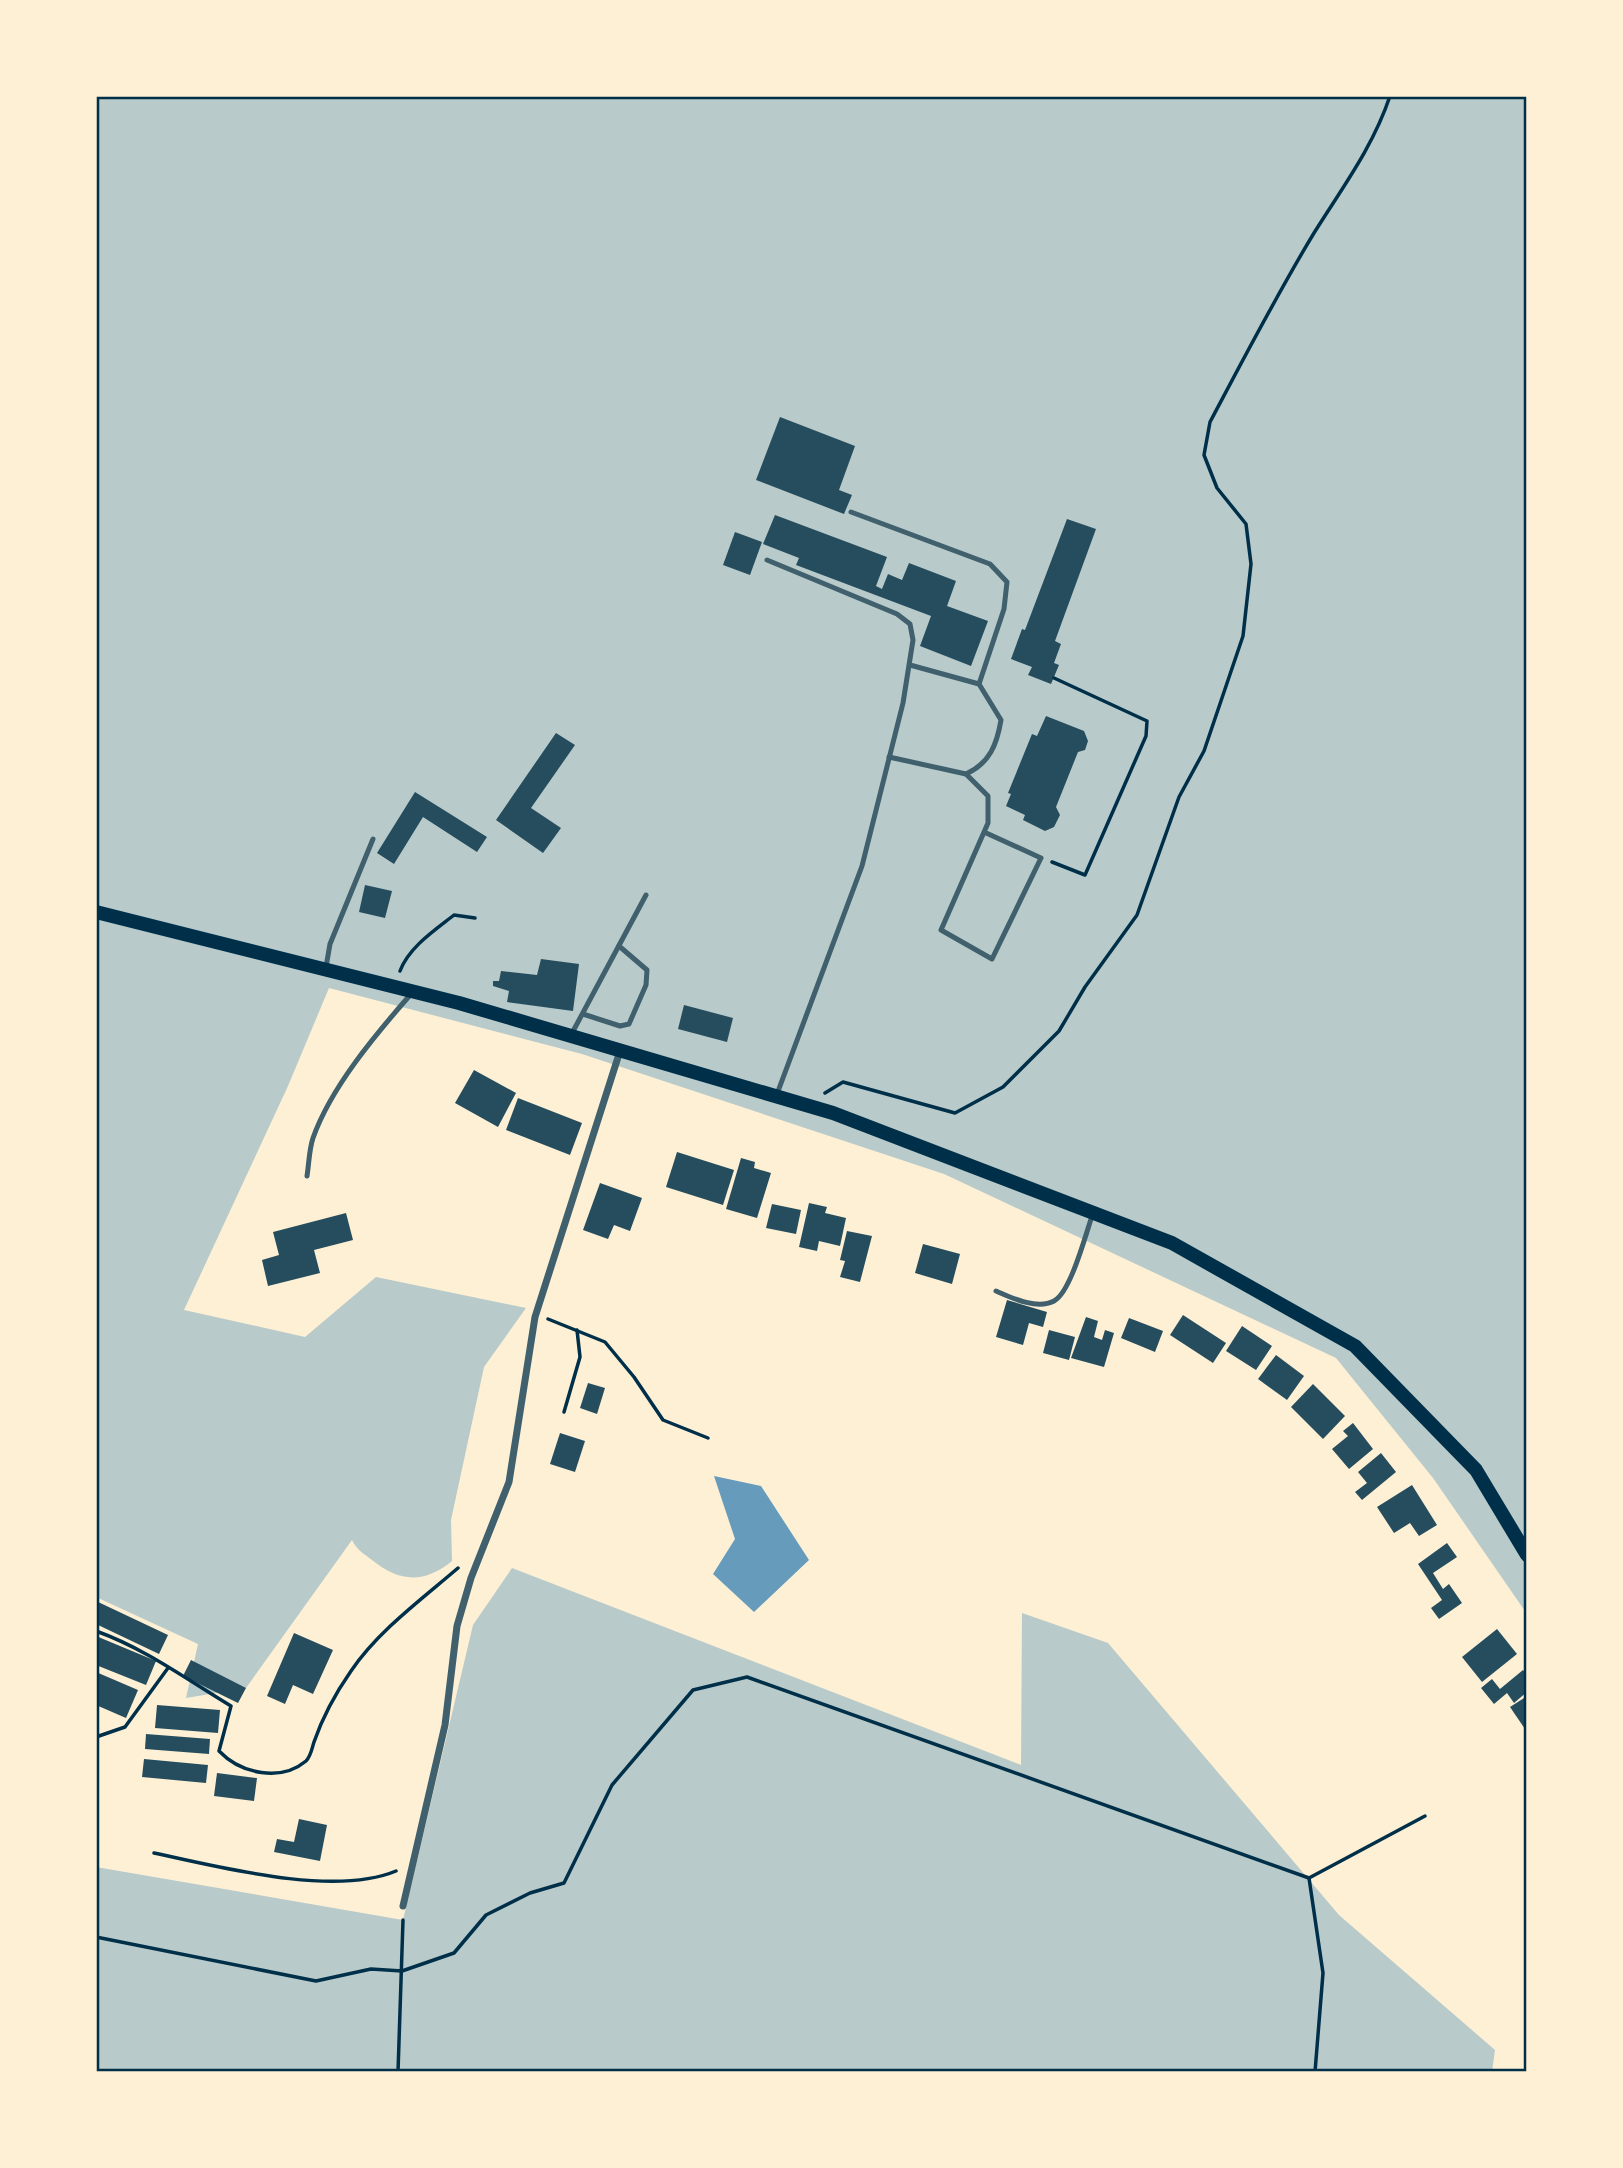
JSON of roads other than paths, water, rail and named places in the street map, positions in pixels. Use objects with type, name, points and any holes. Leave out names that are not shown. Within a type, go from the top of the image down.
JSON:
[{"type":"main road","points":[[96,912],[395,987],[620,1049],[805,1105],[1172,1243],[1355,1346],[1476,1470],[1527,1555]]},
{"type":"street","points":[[403,1906],[445,1725],[457,1626],[509,1482],[536,1314],[620,1049]]},
{"type":"lane","points":[[851,512],[990,564],[1007,582],[1004,610],[979,684]]},
{"type":"lane","points":[[767,560],[904,619],[910,624],[914,640],[862,866],[776,1097]]},
{"type":"lane","points":[[910,665],[979,684],[1001,720],[996,746],[977,769],[966,774]]},
{"type":"lane","points":[[888,757],[966,774],[988,796],[988,824],[984,832],[941,930],[992,959],[1041,858],[984,832]]},
{"type":"lane","points":[[326,970],[330,944],[373,839]]},
{"type":"lane","points":[[571,1035],[646,895]]},
{"type":"lane","points":[[583,1014],[620,1026],[629,1024],[646,985],[647,970],[619,946]]},
{"type":"lane","points":[[307,1176],[313,1140],[326,1111],[375,1035],[413,992]]},
{"type":"lane","points":[[996,1291],[1040,1304],[1054,1301],[1065,1290],[1094,1213]]},
{"type":"water","points":[[714,1476],[761,1486],[809,1560],[754,1612],[713,1574],[735,1539]]}]
